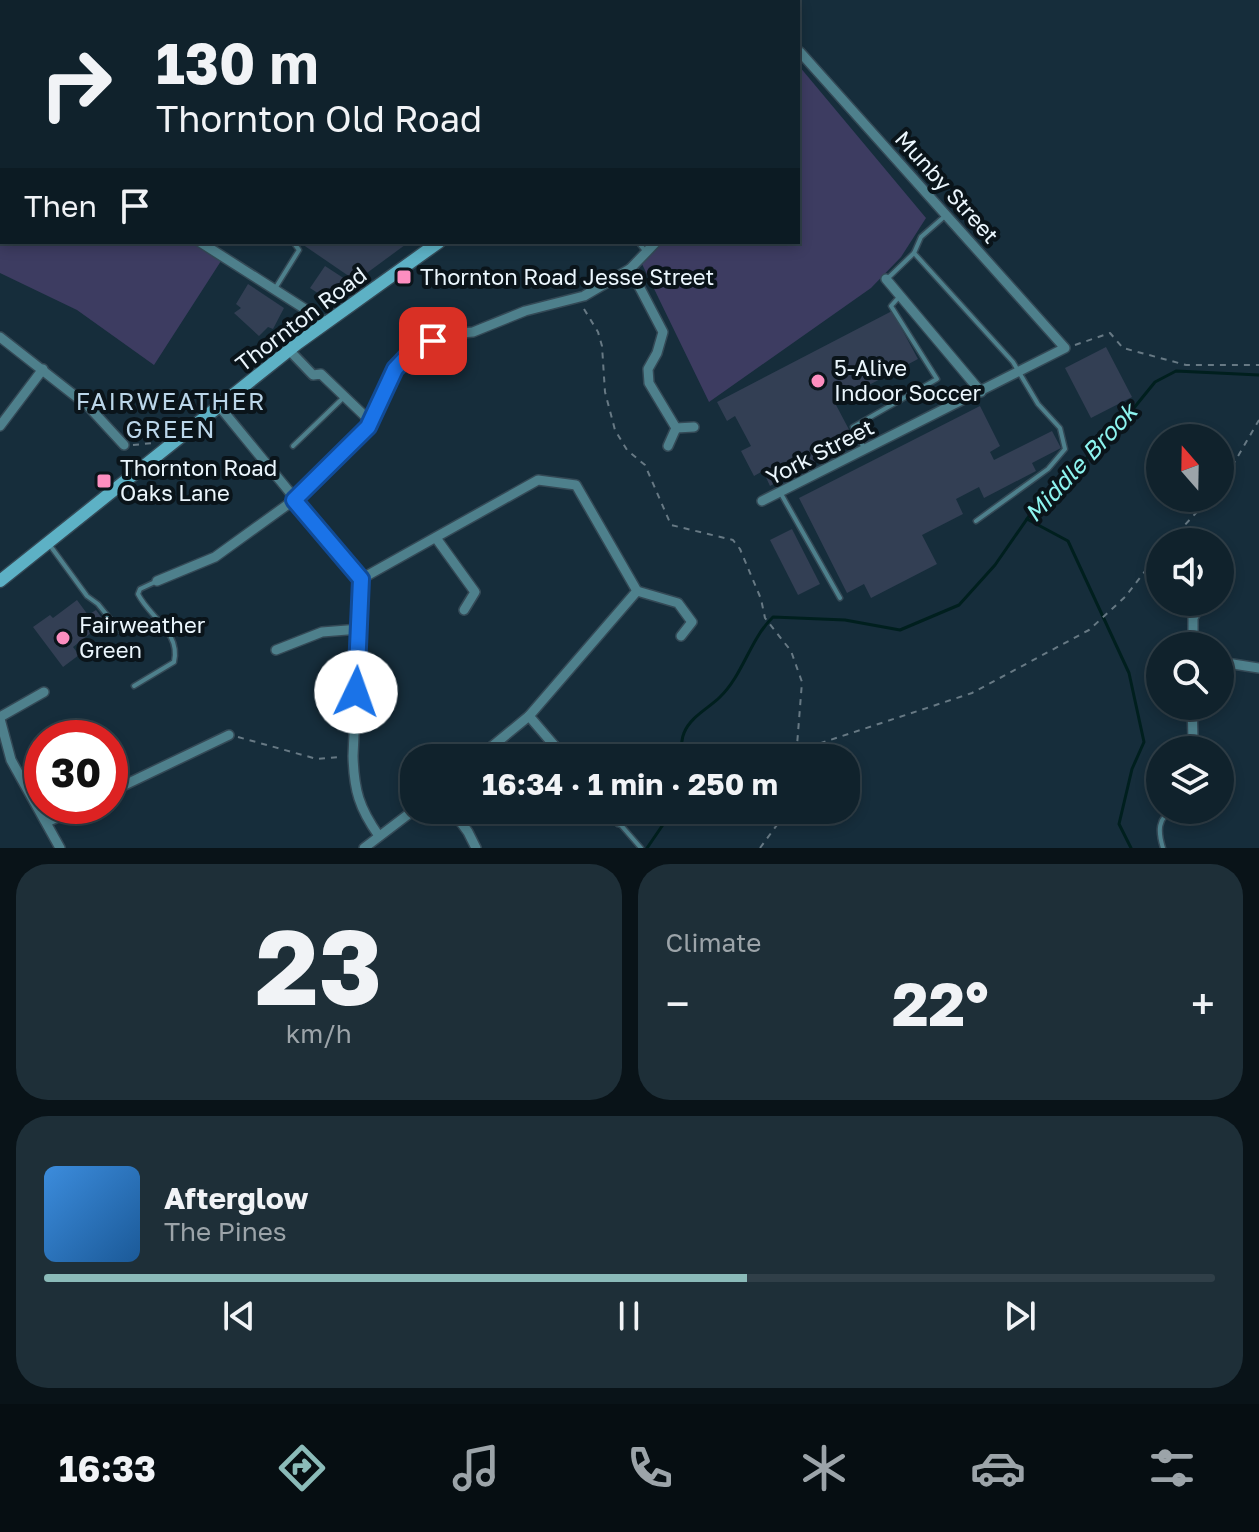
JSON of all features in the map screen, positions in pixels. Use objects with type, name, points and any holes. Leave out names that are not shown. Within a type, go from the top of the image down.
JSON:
[{"type":"main road","name":"Thornton Road","points":[[0,581],[290,351],[436,244]]},
{"type":"street","name":"Munby Street","points":[[800,53],[1065,348]]},
{"type":"street","points":[[203,244],[327,323]]},
{"type":"street","points":[[157,581],[215,557],[294,500],[370,421],[395,369],[416,347],[449,334],[473,332],[525,311],[578,298],[630,269],[654,244]]},
{"type":"street","points":[[630,269],[663,332],[648,369],[649,383],[676,428]]},
{"type":"street","points":[[886,279],[981,392]]},
{"type":"street","points":[[0,337],[88,406],[124,445]]},
{"type":"street","name":"York Street","points":[[762,501],[1065,348]]},
{"type":"street","points":[[290,351],[313,375],[321,374],[370,421]]},
{"type":"street","points":[[0,426],[43,369]]},
{"type":"street","points":[[219,406],[361,579],[353,784],[364,814],[379,836]]},
{"type":"street","points":[[676,428],[694,427]]},
{"type":"street","points":[[668,446],[676,428]]},
{"type":"street","points":[[361,579],[538,480],[576,485],[637,591],[678,603],[692,622],[681,636]]},
{"type":"street","points":[[436,538],[475,592],[464,610]]},
{"type":"street","points":[[495,744],[529,716],[637,591]]},
{"type":"street","points":[[276,650],[322,632],[360,629]]},
{"type":"street","points":[[1234,664],[1259,668]]},
{"type":"street","points":[[24,782],[11,760],[0,718],[44,692]]},
{"type":"street","points":[[529,716],[553,744]]},
{"type":"street","points":[[128,783],[229,735]]},
{"type":"street","points":[[364,848],[400,820]]},
{"type":"street","points":[[48,824],[60,848]]},
{"type":"street","points":[[462,824],[476,848]]},
{"type":"lane","points":[[886,279],[914,253],[921,237],[947,215]]},
{"type":"lane","points":[[275,289],[299,250],[294,244]]},
{"type":"lane","points":[[640,244],[646,252]]},
{"type":"lane","points":[[914,253],[1020,372],[1038,404],[1060,428],[1065,449],[1038,477],[976,521]]},
{"type":"lane","points":[[865,450],[853,427],[937,379],[891,306],[900,296]]},
{"type":"lane","points":[[293,446],[345,396]]},
{"type":"lane","points":[[780,492],[840,598]]},
{"type":"lane","points":[[48,542],[87,596],[98,604],[119,630]]},
{"type":"lane","points":[[134,686],[174,662],[176,655],[174,640],[138,594],[140,589],[157,581]]},
{"type":"lane","points":[[621,824],[641,848]]},
{"type":"lane","points":[[1160,824],[1163,848]]},
{"type":"path","points":[[578,298],[598,332],[602,346],[605,392],[615,430],[627,450],[645,465],[671,525],[733,540],[740,549],[761,599],[765,618],[791,651],[802,682],[797,744]]},
{"type":"path","points":[[1065,348],[1110,333],[1123,348],[1186,365],[1259,365]]},
{"type":"path","points":[[1234,463],[1259,420]]},
{"type":"path","points":[[124,445],[154,443],[162,452]]},
{"type":"path","points":[[1182,528],[1197,512]]},
{"type":"path","points":[[817,744],[972,693],[1089,630],[1125,597],[1146,570]]},
{"type":"path","points":[[229,735],[317,759],[353,756]]},
{"type":"path","points":[[760,848],[778,824]]},
{"type":"shaded area","points":[[800,67],[926,218],[901,257],[871,288],[709,402],[642,264],[661,244],[800,244]]},
{"type":"shaded area","points":[[0,244],[197,244],[221,261],[154,365],[77,310],[0,273]]},
{"type":"building","points":[[302,244],[406,244],[356,281]]},
{"type":"building","points":[[325,266],[345,279],[330,301],[310,288]]},
{"type":"building","points":[[248,284],[284,308],[273,329],[268,327],[259,336],[234,313],[241,308],[236,304]]},
{"type":"building","name":"5-Alive Indoor Soccer","points":[[892,311],[918,359],[835,403],[855,441],[770,486],[763,471],[754,476],[741,451],[751,446],[735,416],[727,421],[717,402]]},
{"type":"building","points":[[1106,347],[1132,397],[1091,418],[1065,368]]},
{"type":"building","points":[[980,406],[1000,446],[990,452],[994,460],[1052,431],[1061,448],[1032,463],[1036,471],[984,498],[979,487],[956,499],[963,514],[922,535],[937,564],[871,598],[864,584],[847,593],[799,498]]},
{"type":"building","points":[[792,529],[820,584],[798,595],[770,540]]},
{"type":"building","name":"Fairweather Green","points":[[77,600],[88,615],[96,610],[105,622],[73,647],[79,655],[63,667],[33,627],[50,615],[53,618]]},
{"type":"waterway","name":"Middle Brook","points":[[682,744],[687,727],[728,688],[758,636],[773,617],[845,620],[900,630],[959,605],[995,565],[1036,506],[1116,430],[1155,382],[1176,371],[1259,375]]},
{"type":"waterway","points":[[1027,519],[1068,541],[1129,673],[1144,742],[1132,769],[1119,824],[1131,848]]},
{"type":"waterway","name":"Middle Brook","points":[[647,848],[663,824]]},
{"type":"place","name":"Thornton Road Jesse Street","points":[[404,277]]},
{"type":"place","name":"5-Alive Indoor Soccer","points":[[818,381]]},
{"type":"place","name":"Thornton Road Oaks Lane","points":[[104,481]]},
{"type":"place","name":"Fairweather Green","points":[[63,638]]},
{"type":"district","name":"FAIRWEATHER GREEN","points":[[171,416]]},
{"type":"route","points":[[356,692],[361,579],[294,500],[368,427],[395,369],[416,347],[433,341]]}]
